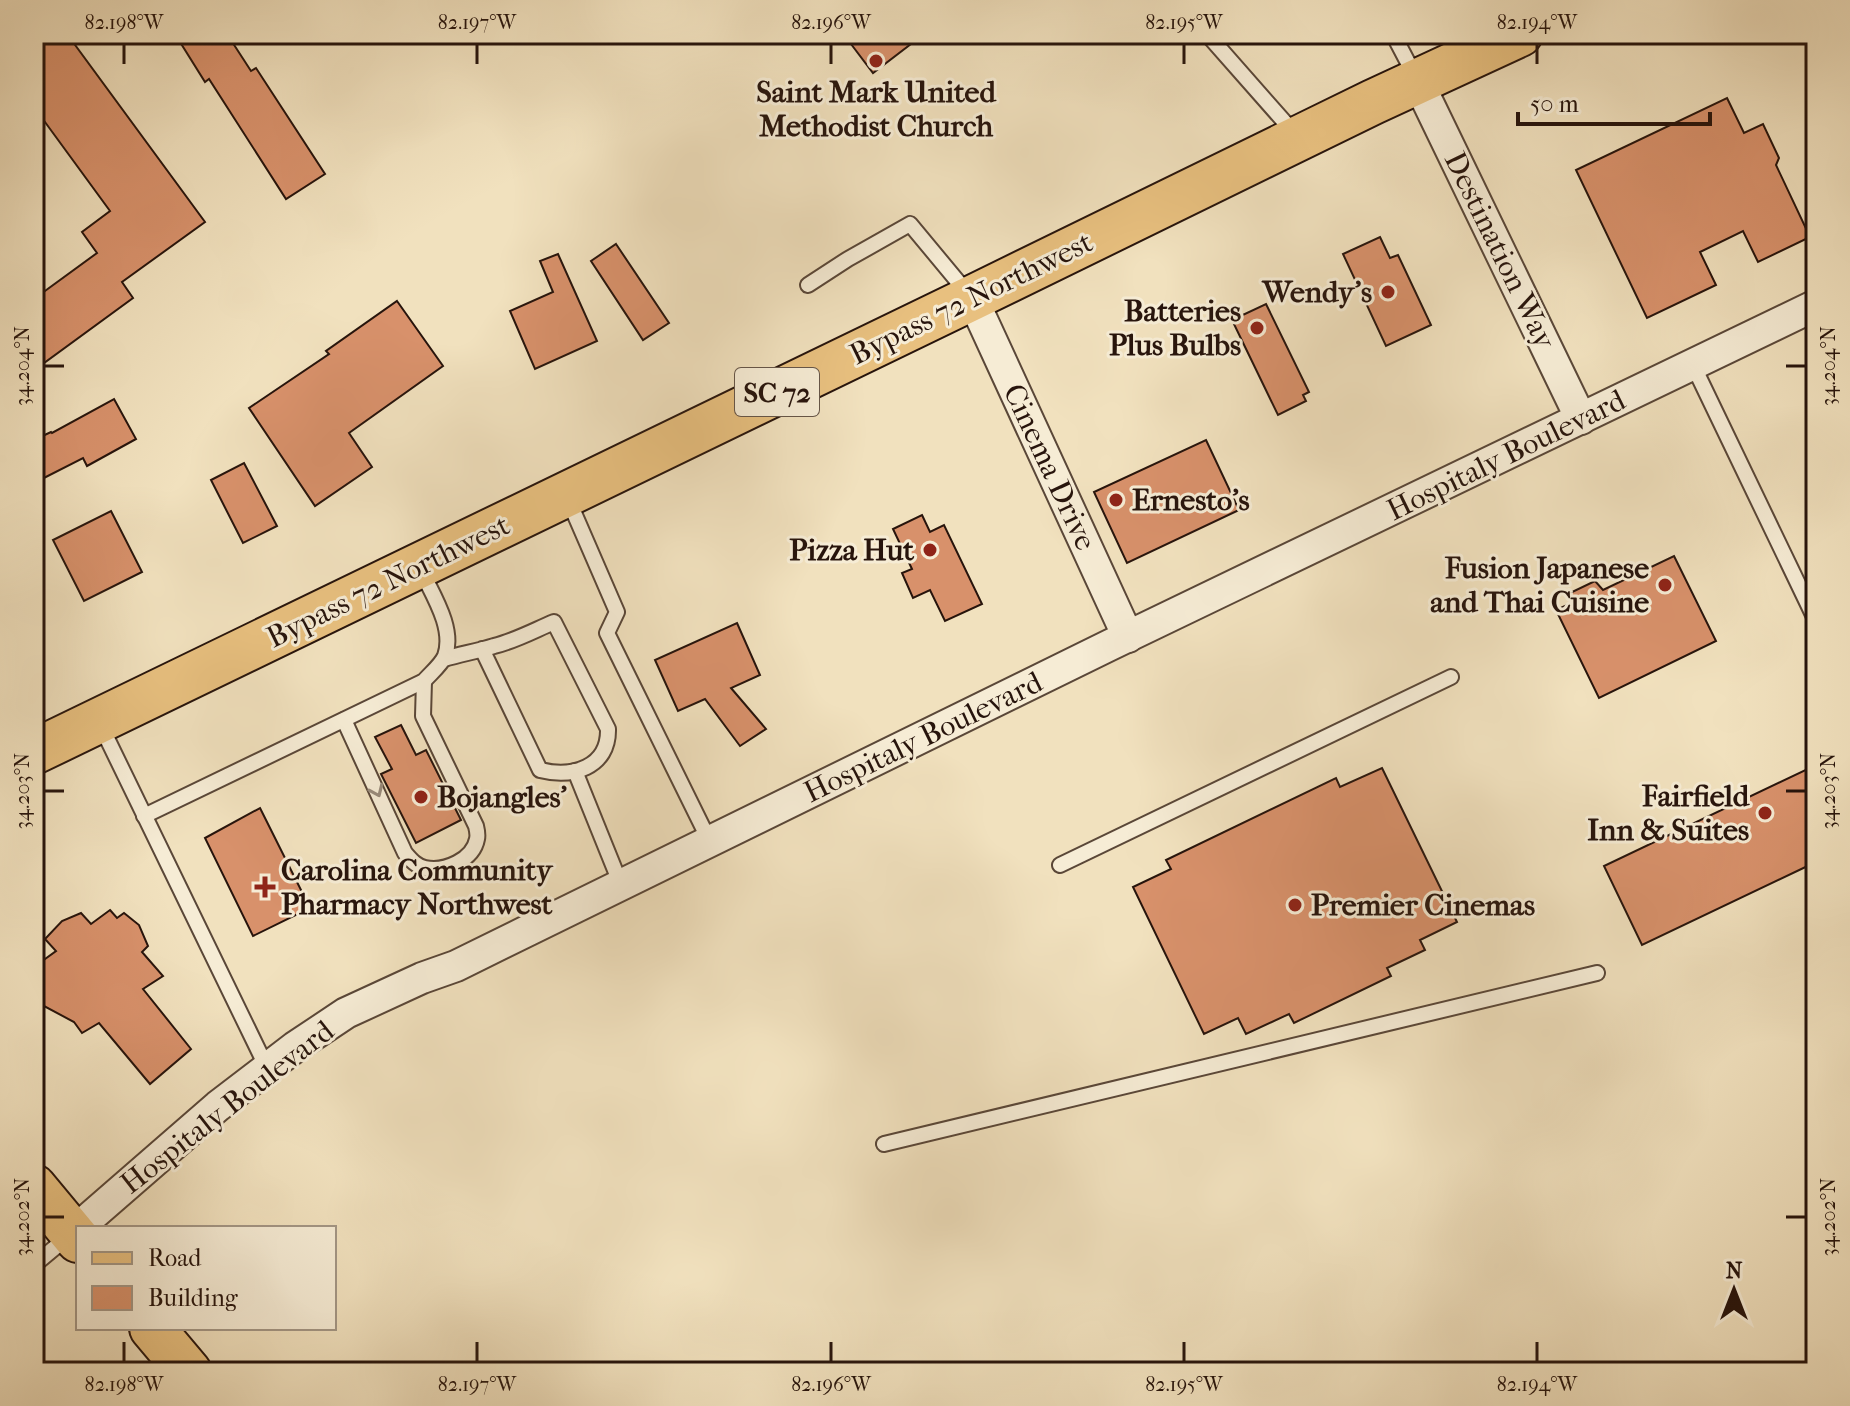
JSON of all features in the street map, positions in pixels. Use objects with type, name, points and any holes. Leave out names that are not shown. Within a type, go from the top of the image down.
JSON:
[{"type":"main road","name":"Bypass 72 Northwest","points":[[34,752],[1299,138],[1520,34]]},
{"type":"main road","points":[[34,1187],[75,1236]]},
{"type":"main road","points":[[154,1330],[189,1372]]},
{"type":"street","name":"Destination Way","points":[[1418,82],[1581,419]]},
{"type":"street","name":"Cinema Drive","points":[[972,298],[1128,637]]},
{"type":"street","name":"Hospitaly Boulevard","points":[[86,1226],[218,1106],[295,1047],[346,1013],[456,966],[1816,305]]},
{"type":"lane","points":[[1207,34],[1299,138]]},
{"type":"lane","points":[[1393,34],[1418,82]]},
{"type":"lane","points":[[808,285],[910,224],[972,298]]},
{"type":"lane","points":[[1693,365],[1816,621]]},
{"type":"lane","points":[[566,495],[617,612],[607,633],[710,842]]},
{"type":"lane","points":[[144,816],[424,681],[444,659],[448,641],[419,566]]},
{"type":"lane","points":[[444,659],[482,649],[497,646],[554,622],[608,729],[604,752],[596,762],[566,774],[540,770],[482,649]]},
{"type":"lane","points":[[1060,865],[1451,677]]},
{"type":"lane","points":[[344,720],[405,853],[423,868],[449,867],[471,851],[477,839],[476,826],[423,716],[424,681]]},
{"type":"lane","points":[[98,721],[267,1068]]},
{"type":"lane","points":[[575,771],[621,885]]},
{"type":"lane","points":[[884,1144],[1597,973]]},
{"type":"lane","points":[[34,1265],[75,1236]]},
{"type":"building","points":[[34,34],[67,34],[205,222],[122,282],[133,298],[44,363],[34,349],[34,299],[97,253],[82,232],[110,211],[34,107]]},
{"type":"building","points":[[175,34],[227,34],[251,71],[256,68],[325,174],[286,199],[209,79],[205,82]]},
{"type":"building","name":"Saint Mark United Methodist Church","points":[[864,34],[924,34],[873,73],[851,44]]},
{"type":"building","points":[[1727,98],[1744,133],[1763,124],[1779,158],[1776,165],[1810,237],[1758,262],[1743,231],[1700,252],[1716,285],[1647,318],[1576,170]]},
{"type":"building","name":"Wendy's","points":[[1380,237],[1390,258],[1398,255],[1431,325],[1386,346],[1343,254]]},
{"type":"building","points":[[616,244],[669,323],[643,340],[591,261]]},
{"type":"building","points":[[558,254],[597,341],[535,369],[510,311],[553,292],[540,261]]},
{"type":"building","points":[[397,301],[443,366],[349,433],[372,467],[315,506],[249,408],[329,354],[326,351]]},
{"type":"building","points":[[1266,304],[1309,392],[1303,395],[1306,401],[1278,415],[1232,320]]},
{"type":"building","points":[[114,399],[136,439],[87,466],[83,458],[34,483],[34,440]]},
{"type":"building","points":[[1206,440],[1239,510],[1127,563],[1094,492]]},
{"type":"building","points":[[244,463],[277,526],[243,543],[211,480]]},
{"type":"building","points":[[111,511],[142,572],[84,601],[53,540]]},
{"type":"building","name":"Pizza Hut","points":[[922,515],[930,532],[944,525],[982,604],[945,621],[930,590],[913,598],[902,573],[912,569],[893,529]]},
{"type":"building","points":[[1674,556],[1716,641],[1599,698],[1556,610],[1574,602],[1570,593],[1595,581],[1603,590]]},
{"type":"building","points":[[737,623],[760,675],[731,688],[766,729],[740,746],[705,699],[678,711],[655,660]]},
{"type":"building","name":"Bojangles'","points":[[401,725],[416,755],[426,750],[461,820],[416,843],[381,774],[392,769],[375,737]]},
{"type":"building","name":"Fairfield Inn & Suites","points":[[1816,765],[1816,862],[1642,945],[1604,866]]},
{"type":"building","name":"Premier Cinemas","points":[[1382,768],[1457,922],[1420,940],[1425,950],[1387,968],[1391,976],[1294,1023],[1289,1014],[1246,1034],[1238,1018],[1204,1034],[1133,887],[1171,869],[1166,860],[1336,778],[1340,787]]},
{"type":"building","name":"Carolina Community Pharmacy Northwest","points":[[260,808],[310,908],[253,936],[205,838]]},
{"type":"building","points":[[110,910],[117,918],[124,913],[139,925],[148,946],[142,952],[163,976],[143,989],[191,1049],[150,1084],[99,1023],[82,1033],[74,1022],[42,1005],[34,988],[34,967],[56,951],[45,939],[62,921],[81,913],[91,924]]},
{"type":"place","name":"Saint Mark United Methodist Church","points":[[876,61]]},
{"type":"place","name":"Wendy's","points":[[1388,292]]},
{"type":"place","name":"Batteries Plus Bulbs","points":[[1257,328]]},
{"type":"place","name":"Ernesto's","points":[[1116,500]]},
{"type":"place","name":"Pizza Hut","points":[[930,550]]},
{"type":"place","name":"Fusion Japanese and Thai Cuisine","points":[[1665,585]]},
{"type":"place","name":"Bojangles'","points":[[421,797]]},
{"type":"place","name":"Fairfield Inn & Suites","points":[[1765,813]]},
{"type":"place","name":"Carolina Community Pharmacy Northwest","points":[[265,887]]},
{"type":"place","name":"Premier Cinemas","points":[[1295,905]]}]
